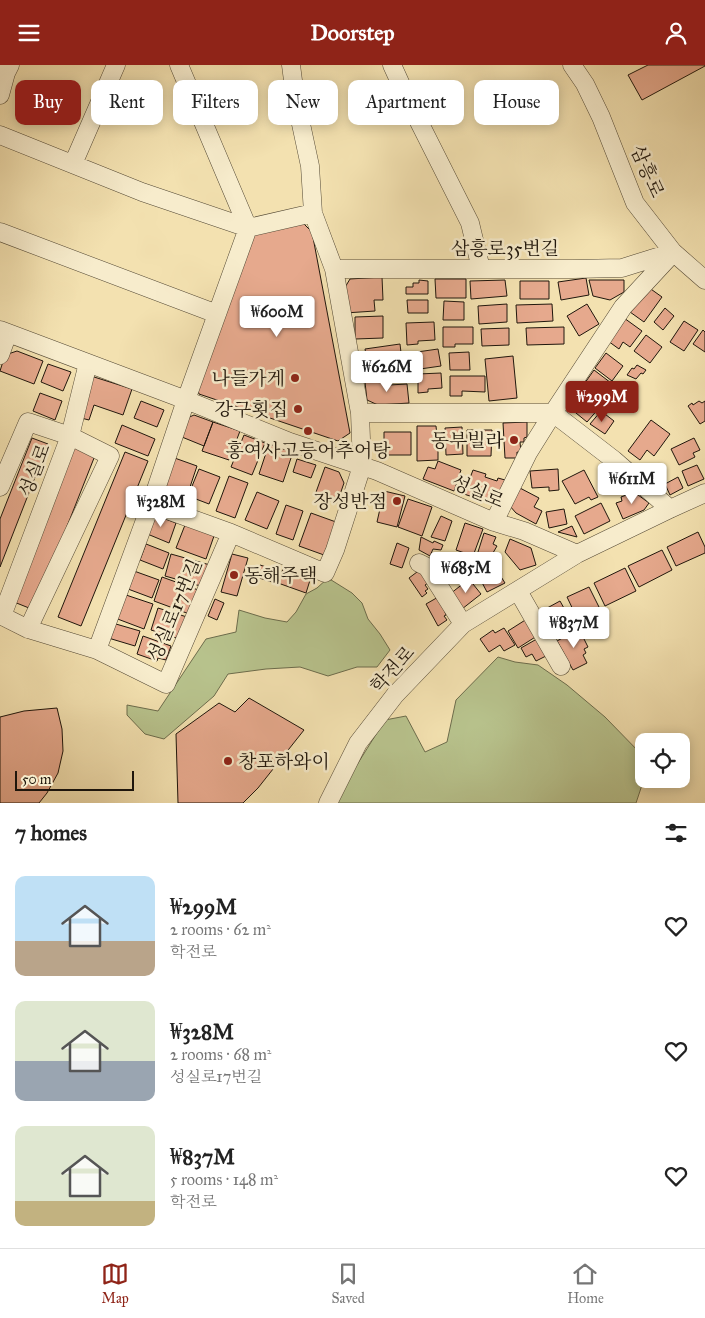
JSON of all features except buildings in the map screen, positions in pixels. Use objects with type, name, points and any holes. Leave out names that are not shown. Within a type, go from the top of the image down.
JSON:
[{"type":"street","points":[[0,95],[10,65]]},
{"type":"street","points":[[73,164],[116,65]]},
{"type":"street","points":[[97,650],[151,504],[248,228],[179,65]]},
{"type":"street","points":[[151,504],[231,533],[325,573],[335,550],[362,466],[360,413],[334,269],[313,213],[310,166],[295,96],[291,65]]},
{"type":"street","points":[[392,65],[470,223],[481,269]]},
{"type":"street","name":"삼흥로","points":[[572,65],[585,84],[602,117],[635,203],[674,252],[705,280]]},
{"type":"street","points":[[0,135],[142,192],[248,228],[313,213]]},
{"type":"street","points":[[0,232],[217,314]]},
{"type":"street","points":[[494,522],[528,453],[623,307],[674,252]]},
{"type":"street","name":"삼흥로35번길","points":[[334,269],[622,268],[674,252]]},
{"type":"street","name":"성실로","points":[[0,355],[4,331],[186,400],[290,442],[377,471],[494,522],[524,531],[577,554]]},
{"type":"street","name":"성실로","points":[[1,616],[70,436],[88,363]]},
{"type":"street","points":[[360,413],[553,413],[614,460],[670,509]]},
{"type":"street","points":[[0,487],[28,422],[70,436],[110,456],[28,629]]},
{"type":"street","name":"학전로","points":[[328,803],[358,743],[395,695],[463,624],[577,554],[705,493]]},
{"type":"street","name":"성실로17번길","points":[[1,616],[28,629],[97,650],[166,684],[231,533]]},
{"type":"street","points":[[419,563],[427,567],[463,624]]},
{"type":"street","points":[[518,591],[561,666]]},
{"type":"green space","points":[[328,578],[352,593],[362,603],[368,619],[390,650],[377,667],[357,667],[328,676],[300,667],[228,674],[214,696],[164,739],[145,734],[127,715],[127,705],[158,711],[206,639],[236,632],[239,610],[287,622],[296,612],[306,594],[317,588]]},
{"type":"green space","points":[[498,657],[515,662],[538,665],[567,685],[605,717],[635,748],[635,788],[641,788],[636,803],[333,803],[385,720],[406,716],[425,752],[447,742],[456,700]]},
{"type":"place","name":"나들가게","points":[[295,378]]},
{"type":"place","name":"강구횟집","points":[[298,409]]},
{"type":"place","name":"홍여사고등어추어탕","points":[[308,431]]},
{"type":"place","name":"동부빌라","points":[[514,440]]},
{"type":"place","name":"장성반점","points":[[397,501]]},
{"type":"place","name":"동해주택","points":[[234,575]]},
{"type":"place","name":"창포하와이","points":[[228,761]]}]
